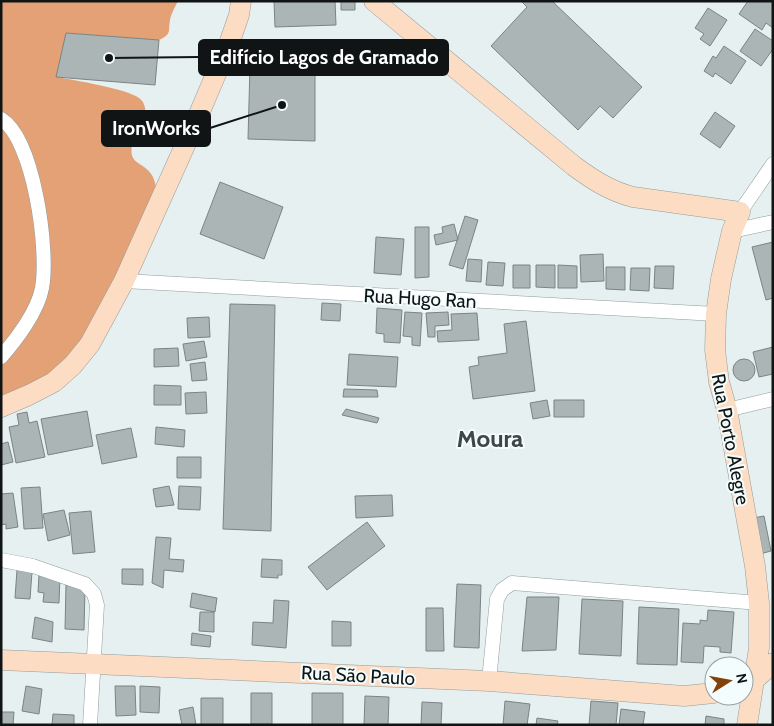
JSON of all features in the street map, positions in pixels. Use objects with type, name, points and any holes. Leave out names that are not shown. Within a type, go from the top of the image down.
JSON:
[{"type":"street","points":[[4,405],[54,382],[72,366],[90,344],[124,281],[196,121],[226,50],[239,15],[241,1]]},
{"type":"street","points":[[374,1],[598,184],[616,193],[633,197],[740,212]]},
{"type":"street","points":[[1,119],[8,123],[17,136],[25,154],[40,215],[44,248],[42,289],[24,327],[14,343],[1,357]]},
{"type":"street","name":"Rua Porto Alegre","points":[[754,664],[759,648],[759,603],[755,566],[727,410],[719,382],[714,350],[716,314],[721,279],[732,230],[740,212],[773,164]]},
{"type":"street","points":[[732,230],[773,222]]},
{"type":"street","name":"Rua Hugo Ran","points":[[124,281],[716,314]]},
{"type":"street","points":[[727,410],[773,399]]},
{"type":"street","points":[[1,560],[33,566],[84,584],[94,594],[97,605],[90,725]]},
{"type":"street","points":[[490,681],[497,599],[502,590],[512,584],[759,603]]},
{"type":"street","name":"Rua São Paulo","points":[[1,660],[490,681],[684,696],[704,694]]},
{"type":"street","points":[[754,678],[773,663]]},
{"type":"street","name":"Rua Porto Alegre","points":[[747,706],[747,725]]},
{"type":"shaded area","points":[[1,1],[178,1],[173,10],[169,32],[159,40],[66,33],[57,77],[124,91],[143,102],[145,108],[145,128],[139,140],[132,145],[131,152],[132,157],[146,168],[153,177],[159,201],[73,365],[1,404]]},
{"type":"building","points":[[274,1],[335,1],[336,25],[275,27]]},
{"type":"building","points":[[341,1],[355,1],[355,10],[341,10]]},
{"type":"building","points":[[521,1],[552,1],[642,87],[613,118],[600,106],[578,130],[491,46],[527,7]]},
{"type":"building","points":[[748,1],[770,1],[773,3],[773,28],[766,23],[762,30],[739,14]]},
{"type":"building","points":[[708,8],[727,20],[710,46],[700,39],[704,34],[695,28]]},
{"type":"building","points":[[755,29],[773,41],[773,49],[761,66],[740,51]]},
{"type":"building","points":[[66,33],[159,40],[155,85],[56,77]]},
{"type":"building","points":[[724,46],[746,61],[731,84],[715,73],[713,77],[704,71],[713,56],[716,58]]},
{"type":"building","points":[[250,66],[315,70],[315,141],[248,139]]},
{"type":"building","points":[[715,112],[735,126],[720,148],[700,134]]},
{"type":"building","points":[[220,182],[283,207],[264,259],[200,234]]},
{"type":"building","points":[[465,216],[478,220],[463,269],[449,265]]},
{"type":"building","points":[[454,224],[458,240],[436,245],[434,235],[443,233],[442,227]]},
{"type":"building","points":[[415,227],[429,227],[429,277],[415,278]]},
{"type":"building","points":[[376,237],[404,239],[401,275],[374,273]]},
{"type":"building","points":[[773,242],[773,298],[766,300],[752,247]]},
{"type":"building","points":[[603,254],[604,281],[581,282],[580,255]]},
{"type":"building","points":[[468,259],[482,260],[481,282],[466,281]]},
{"type":"building","points":[[488,262],[505,263],[503,286],[486,285]]},
{"type":"building","points":[[513,265],[530,265],[530,288],[513,288]]},
{"type":"building","points":[[536,265],[555,265],[555,288],[536,287]]},
{"type":"building","points":[[558,265],[577,266],[577,288],[558,288]]},
{"type":"building","points":[[655,266],[674,266],[673,289],[654,288]]},
{"type":"building","points":[[606,267],[625,267],[625,290],[606,289]]},
{"type":"building","points":[[631,268],[650,268],[649,291],[630,290]]},
{"type":"building","points":[[322,303],[341,304],[340,321],[321,320]]},
{"type":"building","points":[[230,304],[275,305],[271,531],[223,529]]},
{"type":"building","points":[[377,308],[402,310],[400,343],[384,342],[384,334],[376,333]]},
{"type":"building","points":[[405,312],[422,313],[420,346],[412,345],[412,337],[403,336]]},
{"type":"building","points":[[448,312],[449,325],[435,326],[435,337],[428,337],[426,313]]},
{"type":"building","points":[[477,313],[479,340],[438,342],[437,331],[452,330],[451,314]]},
{"type":"building","points":[[209,317],[210,337],[188,338],[187,318]]},
{"type":"building","points":[[526,321],[535,391],[473,399],[469,367],[479,365],[478,357],[507,353],[504,324]]},
{"type":"building","points":[[204,341],[207,357],[186,361],[183,344]]},
{"type":"building","points":[[773,347],[773,374],[759,377],[753,352]]},
{"type":"building","points":[[178,348],[179,366],[154,367],[154,349]]},
{"type":"building","points":[[349,354],[398,357],[396,387],[347,385]]},
{"type":"building","points":[[744,359],[752,362],[755,370],[752,378],[744,381],[736,378],[733,370],[736,362]]},
{"type":"building","points":[[205,362],[207,380],[192,381],[190,364]]},
{"type":"building","points":[[154,385],[181,386],[181,405],[154,405]]},
{"type":"building","points":[[344,389],[377,390],[378,397],[343,397]]},
{"type":"building","points":[[206,392],[207,413],[186,414],[185,393]]},
{"type":"building","points":[[547,400],[550,416],[533,419],[530,403]]},
{"type":"building","points":[[554,400],[584,400],[584,417],[554,417]]},
{"type":"building","points":[[346,409],[379,418],[377,423],[342,415]]},
{"type":"building","points":[[87,411],[93,446],[48,455],[41,419]]},
{"type":"building","points":[[27,412],[29,423],[37,421],[45,457],[16,463],[9,427],[19,425],[17,414]]},
{"type":"building","points":[[156,427],[185,430],[184,447],[155,444]]},
{"type":"building","points":[[131,428],[137,457],[102,464],[96,435]]},
{"type":"building","points":[[8,442],[13,462],[1,465],[1,444]]},
{"type":"building","points":[[177,457],[201,457],[201,478],[177,478]]},
{"type":"building","points":[[169,486],[174,505],[156,507],[153,489]]},
{"type":"building","points":[[179,486],[201,487],[200,510],[178,509]]},
{"type":"building","points":[[40,487],[43,528],[24,529],[21,488]]},
{"type":"building","points":[[13,493],[18,527],[6,529],[6,524],[1,525],[1,494]]},
{"type":"building","points":[[392,495],[393,516],[356,518],[355,496]]},
{"type":"building","points":[[64,510],[70,535],[48,541],[43,514]]},
{"type":"building","points":[[91,511],[95,552],[73,554],[69,513]]},
{"type":"building","points":[[764,516],[771,551],[760,554],[753,518]]},
{"type":"building","points":[[367,522],[385,546],[327,590],[308,567]]},
{"type":"building","points":[[156,537],[171,538],[169,559],[184,560],[183,572],[164,570],[163,588],[152,583]]},
{"type":"building","points":[[262,559],[282,560],[282,575],[278,575],[278,578],[261,577]]},
{"type":"building","points":[[122,569],[143,569],[143,585],[122,584]]},
{"type":"building","points":[[17,570],[32,572],[30,599],[15,598]]},
{"type":"building","points":[[39,575],[60,576],[59,603],[43,602],[44,593],[38,592]]},
{"type":"building","points":[[457,584],[481,585],[479,648],[454,647]]},
{"type":"building","points":[[66,585],[85,586],[84,630],[65,629]]},
{"type":"building","points":[[192,593],[217,598],[215,612],[190,607]]},
{"type":"building","points":[[527,597],[559,597],[556,650],[522,651]]},
{"type":"building","points":[[582,599],[623,601],[621,656],[579,654]]},
{"type":"building","points":[[274,600],[289,601],[286,648],[252,645],[253,622],[273,623]]},
{"type":"building","points":[[639,607],[679,609],[677,665],[637,664]]},
{"type":"building","points":[[426,608],[443,608],[444,651],[426,651]]},
{"type":"building","points":[[708,610],[734,612],[731,653],[720,652],[720,647],[704,646],[703,663],[681,662],[683,623],[700,624],[700,620],[707,621]]},
{"type":"building","points":[[200,612],[214,612],[214,632],[199,631]]},
{"type":"building","points":[[35,617],[53,622],[52,642],[32,638]]},
{"type":"building","points":[[332,621],[351,622],[351,646],[332,646]]},
{"type":"building","points":[[192,633],[211,636],[210,647],[191,645]]},
{"type":"building","points":[[26,686],[42,689],[39,714],[22,711]]},
{"type":"building","points":[[115,686],[135,686],[136,715],[116,716]]},
{"type":"building","points":[[140,686],[160,687],[159,713],[140,712]]},
{"type":"building","points":[[251,693],[272,693],[272,724],[251,724]]},
{"type":"building","points":[[312,693],[343,693],[343,725],[312,725]]},
{"type":"building","points":[[365,696],[389,697],[388,725],[364,725]]},
{"type":"building","points":[[201,698],[223,698],[223,725],[201,725]]},
{"type":"building","points":[[505,701],[530,704],[527,725],[503,725]]},
{"type":"building","points":[[591,701],[618,703],[616,725],[589,725]]},
{"type":"building","points":[[422,702],[442,703],[441,725],[421,725]]},
{"type":"building","points":[[193,707],[196,725],[182,725],[179,710]]},
{"type":"building","points":[[621,709],[645,712],[643,725],[619,725]]},
{"type":"building","points":[[1,712],[14,712],[13,725],[1,725]]},
{"type":"building","points":[[53,714],[74,715],[74,725],[52,725]]},
{"type":"building","points":[[706,716],[724,719],[724,725],[705,725]]},
{"type":"building","points":[[537,718],[558,721],[557,725],[536,725]]},
{"type":"place","name":"Edifício Lagos de Gramado","points":[[109,58]]},
{"type":"place","name":"IronWorks","points":[[282,105]]},
{"type":"district","name":"Moura","points":[[490,439]]}]
